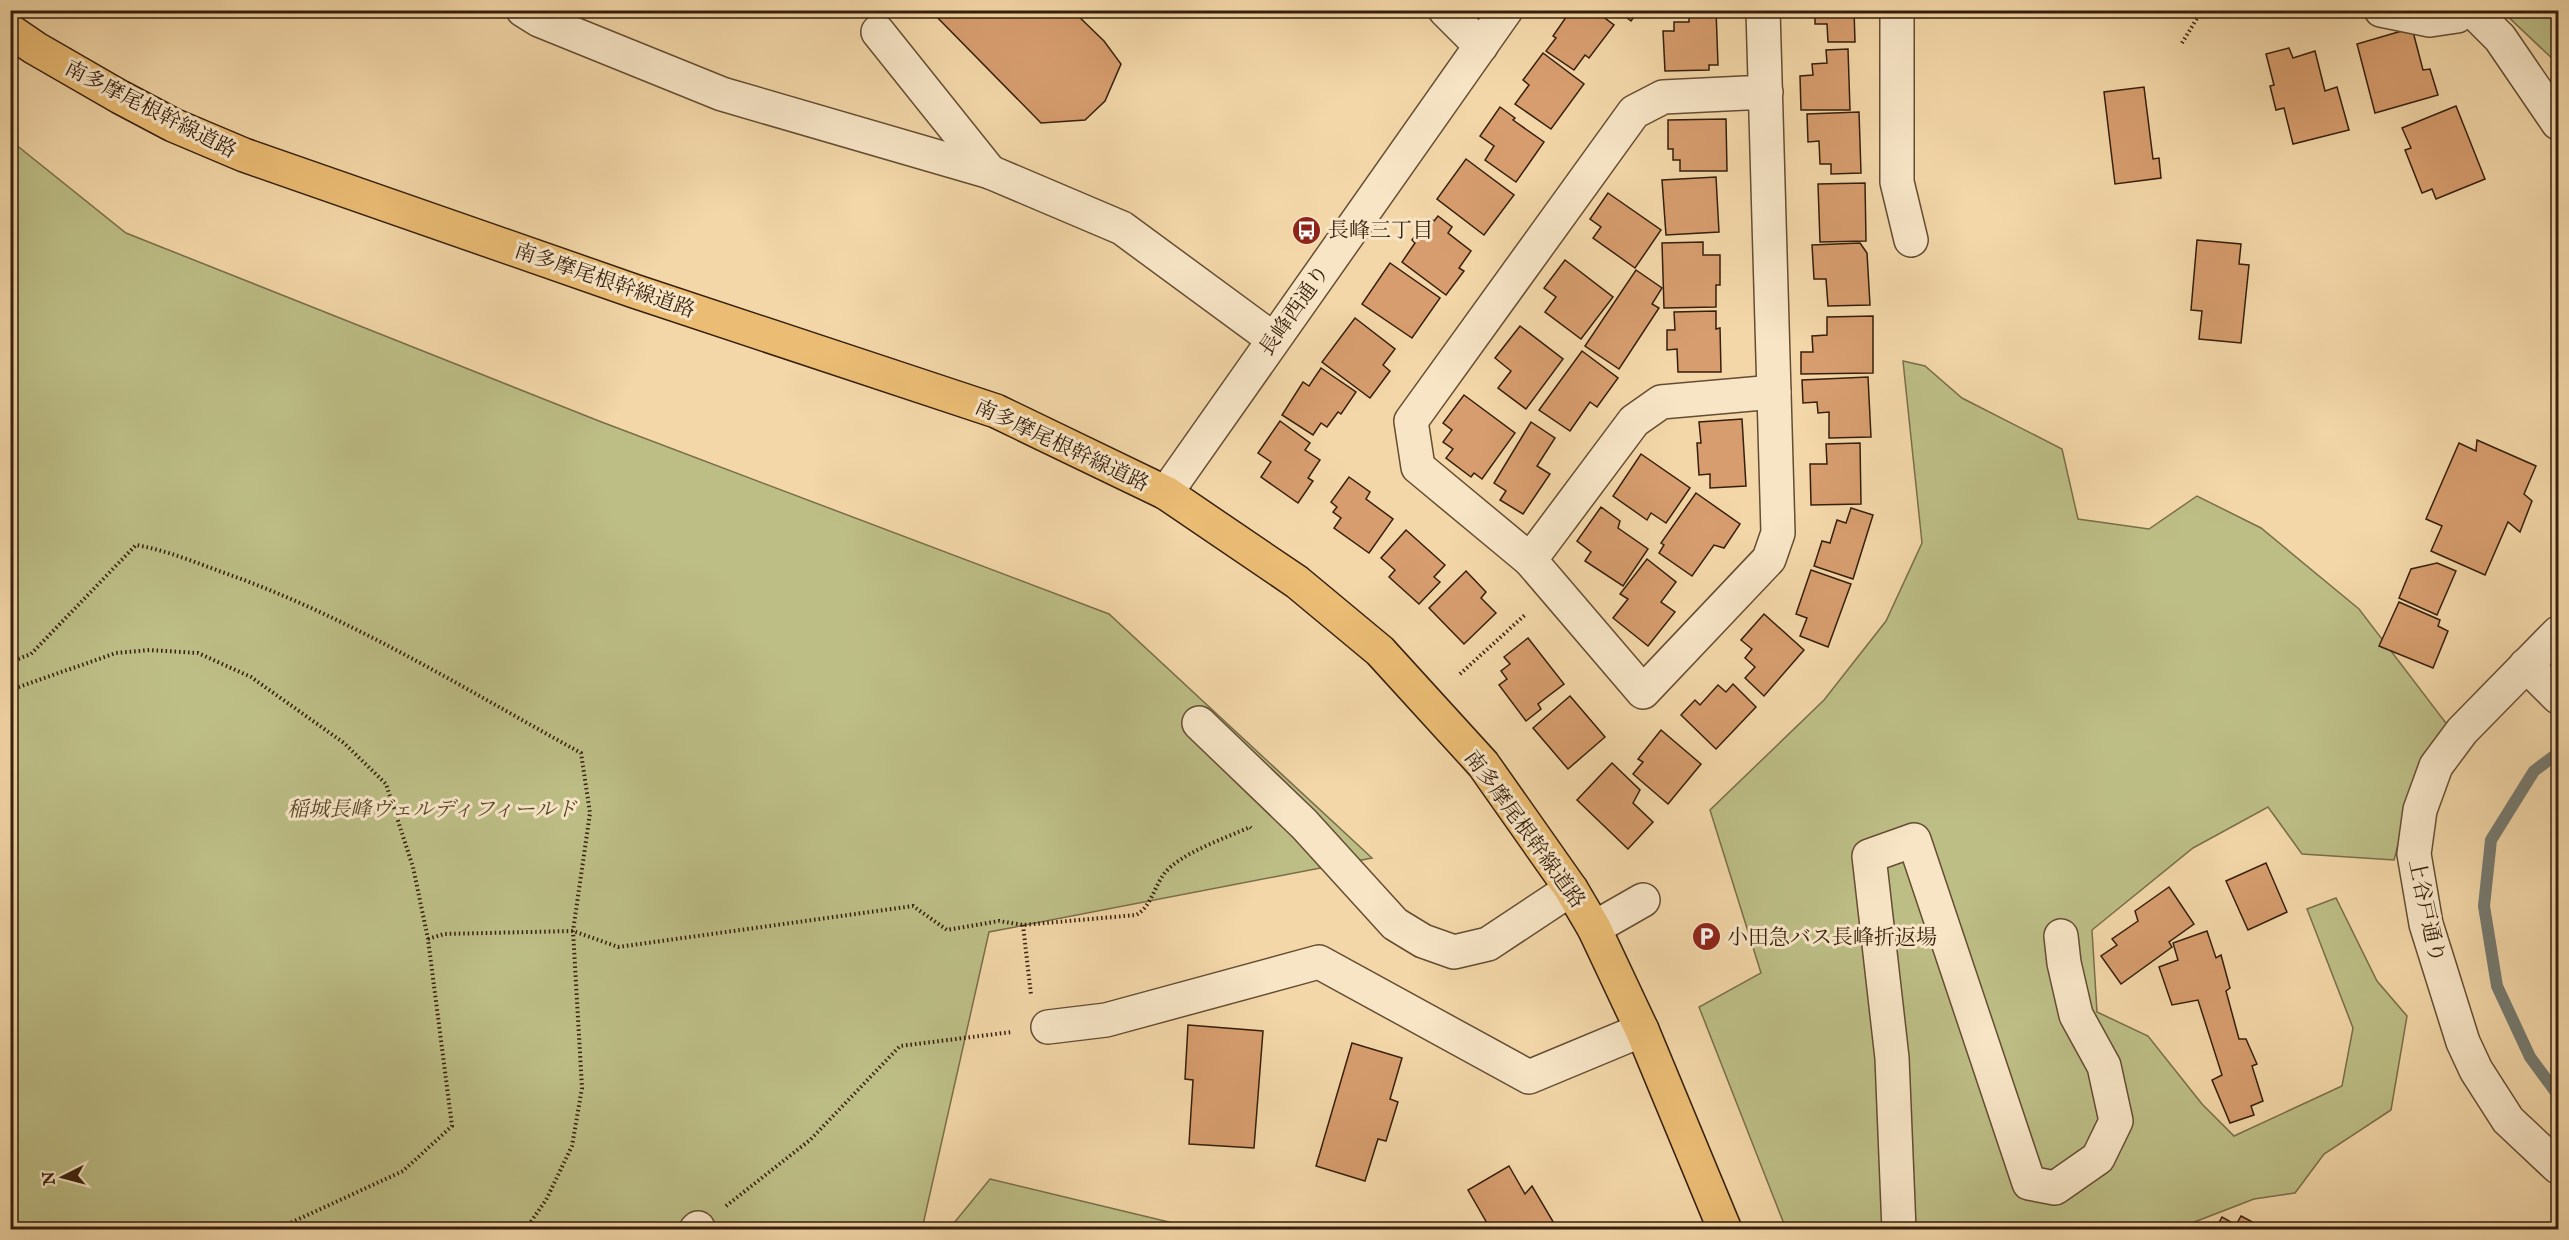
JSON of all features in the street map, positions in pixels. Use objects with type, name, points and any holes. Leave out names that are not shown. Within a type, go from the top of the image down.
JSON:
[{"type":"main road","name":"南多摩尾根幹線道路","points":[[10,31],[120,97],[173,125],[244,156],[623,287],[996,411],[1166,493],[1297,582],[1380,651],[1483,764],[1572,889],[1594,928],[1642,1030],[1725,1230]]},
{"type":"street","points":[[523,10],[539,20],[722,94],[990,172],[1122,228],[1273,339]]},
{"type":"street","points":[[1445,10],[1481,46]]},
{"type":"street","name":"長峰西通り","points":[[1166,493],[1506,10]]},
{"type":"street","points":[[1764,10],[1778,533],[1769,559],[1643,692],[1530,560],[1418,467],[1411,421],[1634,112],[1662,97],[1766,92]]},
{"type":"street","points":[[1896,10],[1897,182],[1911,240]]},
{"type":"street","points":[[2381,10],[2430,20],[2457,16],[2461,10]]},
{"type":"street","points":[[2472,10],[2500,39],[2559,123]]},
{"type":"street","points":[[878,32],[990,172]]},
{"type":"street","points":[[1530,560],[1634,421],[1661,402],[1774,392]]},
{"type":"street","name":"上谷戸通り","points":[[2559,633],[2462,731],[2436,766],[2420,810],[2414,854],[2426,924],[2463,1042],[2476,1070],[2508,1120],[2559,1167]]},
{"type":"street","points":[[2526,665],[2559,697]]},
{"type":"street","points":[[1199,723],[1304,824],[1395,924],[1423,941],[1454,952],[1488,944],[1572,889]]},
{"type":"street","points":[[1899,1230],[1892,1058],[1869,856],[1914,840],[2029,1183],[2055,1188],[2098,1158],[2116,1121],[2104,1066],[2076,1015],[2064,963],[2061,936]]},
{"type":"street","points":[[1594,928],[1642,900]]},
{"type":"street","points":[[1040,1016],[1106,1020],[1319,962],[1529,1077],[1642,1030]]},
{"type":"path","points":[[2182,43],[2202,10]]},
{"type":"path","points":[[10,662],[31,654],[136,545],[156,548],[262,585],[352,626],[581,753],[590,813],[573,931],[582,1088],[572,1146],[546,1200],[525,1230]]},
{"type":"path","points":[[1460,674],[1555,589]]},
{"type":"path","points":[[10,690],[116,653],[150,650],[198,653],[251,677],[344,743],[386,784],[414,867],[428,939],[452,1126],[403,1171],[275,1230]]},
{"type":"path","points":[[428,939],[444,934],[573,931],[618,947],[913,906],[947,930],[999,921],[1023,925],[1136,915],[1144,911],[1165,873],[1181,860],[1250,827],[1258,835]]},
{"type":"path","points":[[1023,925],[1040,1016]]},
{"type":"path","points":[[697,1229],[810,1140],[900,1046],[997,1034]]},
{"type":"green space","points":[[2502,11],[2558,11],[2558,64]]},
{"type":"green space","name":"稲城長峰ヴェルディフィールド","points":[[10,140],[126,233],[599,421],[1109,614],[1372,858],[989,932],[922,1229],[11,1229]]},
{"type":"green space","points":[[1903,361],[1925,366],[1962,398],[2062,449],[2078,519],[2149,529],[2197,496],[2261,528],[2359,609],[2452,731],[2413,788],[2394,860],[2302,854],[2268,807],[2193,848],[2092,930],[2097,1012],[2148,1036],[2202,1104],[2234,1136],[2342,1086],[2353,1028],[2307,909],[2336,898],[2377,981],[2407,1016],[2391,1110],[2324,1154],[2295,1193],[2254,1199],[2181,1229],[1786,1229],[1699,1007],[1761,973],[1710,810],[1824,700],[1886,621],[1922,543]]},
{"type":"green space","points":[[990,1179],[1198,1229],[949,1229]]},
{"type":"building","points":[[930,10],[1072,10],[1104,41],[1121,64],[1105,101],[1085,120],[1041,123]]},
{"type":"building","points":[[1571,10],[1594,10],[1614,25],[1589,58],[1585,55],[1574,70],[1546,51],[1556,38],[1553,36]]},
{"type":"building","points":[[1617,10],[1639,10],[1631,21]]},
{"type":"building","points":[[1689,10],[1716,10],[1718,65],[1709,65],[1709,70],[1665,71],[1663,31],[1674,31],[1674,22],[1689,22]]},
{"type":"building","points":[[1804,10],[1854,10],[1855,42],[1828,42],[1827,24],[1815,24],[1815,15],[1805,15]]},
{"type":"building","points":[[2412,28],[2423,70],[2430,69],[2438,95],[2375,113],[2357,44]]},
{"type":"building","points":[[2289,48],[2293,58],[2315,51],[2325,91],[2337,87],[2349,130],[2293,144],[2284,108],[2276,110],[2270,86],[2274,85],[2266,54]]},
{"type":"building","points":[[1848,49],[1850,110],[1801,110],[1800,76],[1813,75],[1812,64],[1827,63],[1826,50]]},
{"type":"building","points":[[1543,53],[1584,84],[1551,129],[1515,104],[1529,85],[1523,80]]},
{"type":"building","points":[[2144,87],[2153,159],[2159,158],[2161,178],[2115,184],[2104,92]]},
{"type":"building","points":[[2456,106],[2485,179],[2436,199],[2432,189],[2422,193],[2405,150],[2411,148],[2402,128]]},
{"type":"building","points":[[1500,107],[1515,118],[1513,120],[1544,142],[1516,182],[1485,160],[1494,146],[1480,136]]},
{"type":"building","points":[[1859,112],[1861,173],[1831,174],[1831,164],[1820,164],[1819,141],[1808,142],[1807,114]]},
{"type":"building","points":[[1726,119],[1727,171],[1680,171],[1680,160],[1673,160],[1673,149],[1668,149],[1668,120]]},
{"type":"building","points":[[1466,159],[1514,195],[1484,235],[1437,199]]},
{"type":"building","points":[[1716,177],[1719,232],[1666,235],[1662,180]]},
{"type":"building","points":[[1865,183],[1866,241],[1820,242],[1818,184]]},
{"type":"building","points":[[1608,193],[1661,230],[1635,268],[1593,238],[1601,227],[1590,219]]},
{"type":"building","points":[[1438,216],[1452,227],[1448,233],[1471,251],[1459,268],[1464,271],[1446,295],[1402,262],[1415,243],[1412,240],[1428,218],[1434,221]]},
{"type":"building","points":[[2197,240],[2241,244],[2239,264],[2249,265],[2241,343],[2199,339],[2202,311],[2191,310]]},
{"type":"building","points":[[1703,242],[1703,255],[1720,255],[1720,285],[1716,285],[1716,307],[1664,308],[1662,243]]},
{"type":"building","points":[[1860,243],[1867,253],[1870,305],[1828,306],[1826,279],[1814,279],[1812,245]]},
{"type":"building","points":[[1565,260],[1613,297],[1581,339],[1545,312],[1556,297],[1544,288]]},
{"type":"building","points":[[1390,263],[1440,298],[1412,338],[1362,304]]},
{"type":"building","points":[[1636,270],[1662,288],[1652,304],[1659,308],[1619,369],[1585,346]]},
{"type":"building","points":[[1716,311],[1716,329],[1720,328],[1721,372],[1678,372],[1677,349],[1667,350],[1667,330],[1675,330],[1674,312]]},
{"type":"building","points":[[1873,316],[1873,373],[1801,374],[1801,352],[1813,352],[1812,336],[1827,335],[1827,317]]},
{"type":"building","points":[[1355,318],[1395,349],[1383,365],[1390,371],[1370,398],[1322,362]]},
{"type":"building","points":[[1520,326],[1563,359],[1526,409],[1498,388],[1511,371],[1495,358]]},
{"type":"building","points":[[1582,351],[1618,378],[1597,407],[1590,402],[1570,431],[1539,410]]},
{"type":"building","points":[[1321,368],[1356,392],[1341,414],[1338,412],[1327,427],[1321,423],[1313,435],[1282,415],[1303,382],[1309,386]]},
{"type":"building","points":[[1868,377],[1871,437],[1829,438],[1829,412],[1818,413],[1817,402],[1803,403],[1802,380]]},
{"type":"building","points":[[1464,395],[1515,433],[1482,479],[1474,473],[1471,477],[1446,458],[1453,449],[1443,442],[1452,430],[1443,423]]},
{"type":"building","points":[[1742,419],[1746,486],[1710,488],[1710,474],[1699,475],[1697,443],[1701,443],[1699,422]]},
{"type":"building","points":[[1280,421],[1310,443],[1305,450],[1320,460],[1308,478],[1313,481],[1298,503],[1261,477],[1271,462],[1258,453]]},
{"type":"building","points":[[1531,422],[1555,438],[1537,466],[1550,474],[1523,514],[1500,500],[1506,491],[1494,483]]},
{"type":"building","points":[[2477,440],[2536,466],[2524,494],[2532,501],[2520,532],[2508,522],[2485,575],[2431,551],[2442,526],[2426,519],[2459,443],[2476,451]]},
{"type":"building","points":[[1860,443],[1861,504],[1811,505],[1810,464],[1827,464],[1826,444]]},
{"type":"building","points":[[1641,454],[1690,488],[1666,523],[1651,513],[1647,520],[1613,496]]},
{"type":"building","points":[[1349,477],[1370,492],[1366,499],[1393,519],[1369,553],[1334,528],[1341,518],[1333,512],[1337,507],[1331,502]]},
{"type":"building","points":[[1696,493],[1740,524],[1724,548],[1714,545],[1692,576],[1659,553],[1664,545],[1661,543]]},
{"type":"building","points":[[1601,507],[1620,521],[1618,528],[1648,549],[1623,586],[1585,561],[1591,552],[1577,541]]},
{"type":"building","points":[[1851,508],[1873,515],[1853,579],[1814,566],[1822,541],[1830,543],[1837,520],[1846,523]]},
{"type":"building","points":[[1406,530],[1445,565],[1434,577],[1440,582],[1419,604],[1389,577],[1395,570],[1381,558]]},
{"type":"building","points":[[1647,559],[1676,582],[1661,602],[1675,612],[1648,646],[1613,618],[1628,599],[1620,594]]},
{"type":"building","points":[[2437,563],[2456,571],[2437,615],[2399,598],[2411,569]]},
{"type":"building","points":[[1811,570],[1851,584],[1828,647],[1800,636],[1807,618],[1796,614]]},
{"type":"building","points":[[1466,571],[1486,592],[1481,598],[1496,613],[1464,644],[1429,608]]},
{"type":"building","points":[[2399,602],[2440,620],[2438,626],[2448,631],[2433,668],[2379,646]]},
{"type":"building","points":[[1764,614],[1804,650],[1764,696],[1745,678],[1755,667],[1745,658],[1752,649],[1741,640]]},
{"type":"building","points":[[1528,638],[1564,684],[1538,704],[1541,709],[1526,721],[1499,685],[1507,679],[1501,671],[1510,664],[1504,657]]},
{"type":"building","points":[[1733,684],[1756,707],[1716,749],[1681,715],[1695,700],[1700,705],[1718,685],[1726,692]]},
{"type":"building","points":[[1570,696],[1605,737],[1568,769],[1533,728]]},
{"type":"building","points":[[1661,730],[1701,764],[1668,804],[1633,774],[1643,762],[1638,759]]},
{"type":"building","points":[[1612,763],[1640,790],[1633,803],[1653,822],[1628,849],[1577,800]]},
{"type":"building","points":[[2266,863],[2287,912],[2248,930],[2226,881]]},
{"type":"building","points":[[2169,887],[2194,924],[2169,942],[2172,947],[2121,984],[2101,956],[2117,945],[2112,939],[2138,921],[2135,911]]},
{"type":"building","points":[[2207,931],[2216,958],[2221,955],[2230,988],[2226,991],[2239,1039],[2246,1039],[2257,1064],[2252,1066],[2263,1101],[2251,1106],[2254,1115],[2230,1123],[2212,1080],[2222,1075],[2198,1000],[2172,1005],[2159,967],[2178,960],[2173,943]]},
{"type":"building","points":[[1188,1025],[1263,1031],[1254,1148],[1189,1144],[1193,1080],[1185,1079]]},
{"type":"building","points":[[1352,1043],[1402,1058],[1390,1099],[1398,1102],[1386,1141],[1378,1139],[1365,1181],[1316,1166]]},
{"type":"building","points":[[1509,1166],[1525,1194],[1532,1186],[1558,1230],[1491,1230],[1468,1190]]},
{"type":"building","points":[[2241,1216],[2260,1226],[2258,1230],[2215,1230],[2222,1217],[2236,1225]]},
{"type":"waterway","points":[[2558,753],[2534,771],[2491,840],[2484,906],[2497,986],[2530,1057],[2558,1095]]},
{"type":"place","name":"長峰三丁目","points":[[1307,230]]},
{"type":"place","name":"小田急バス長峰折返場","points":[[1706,937]]}]
